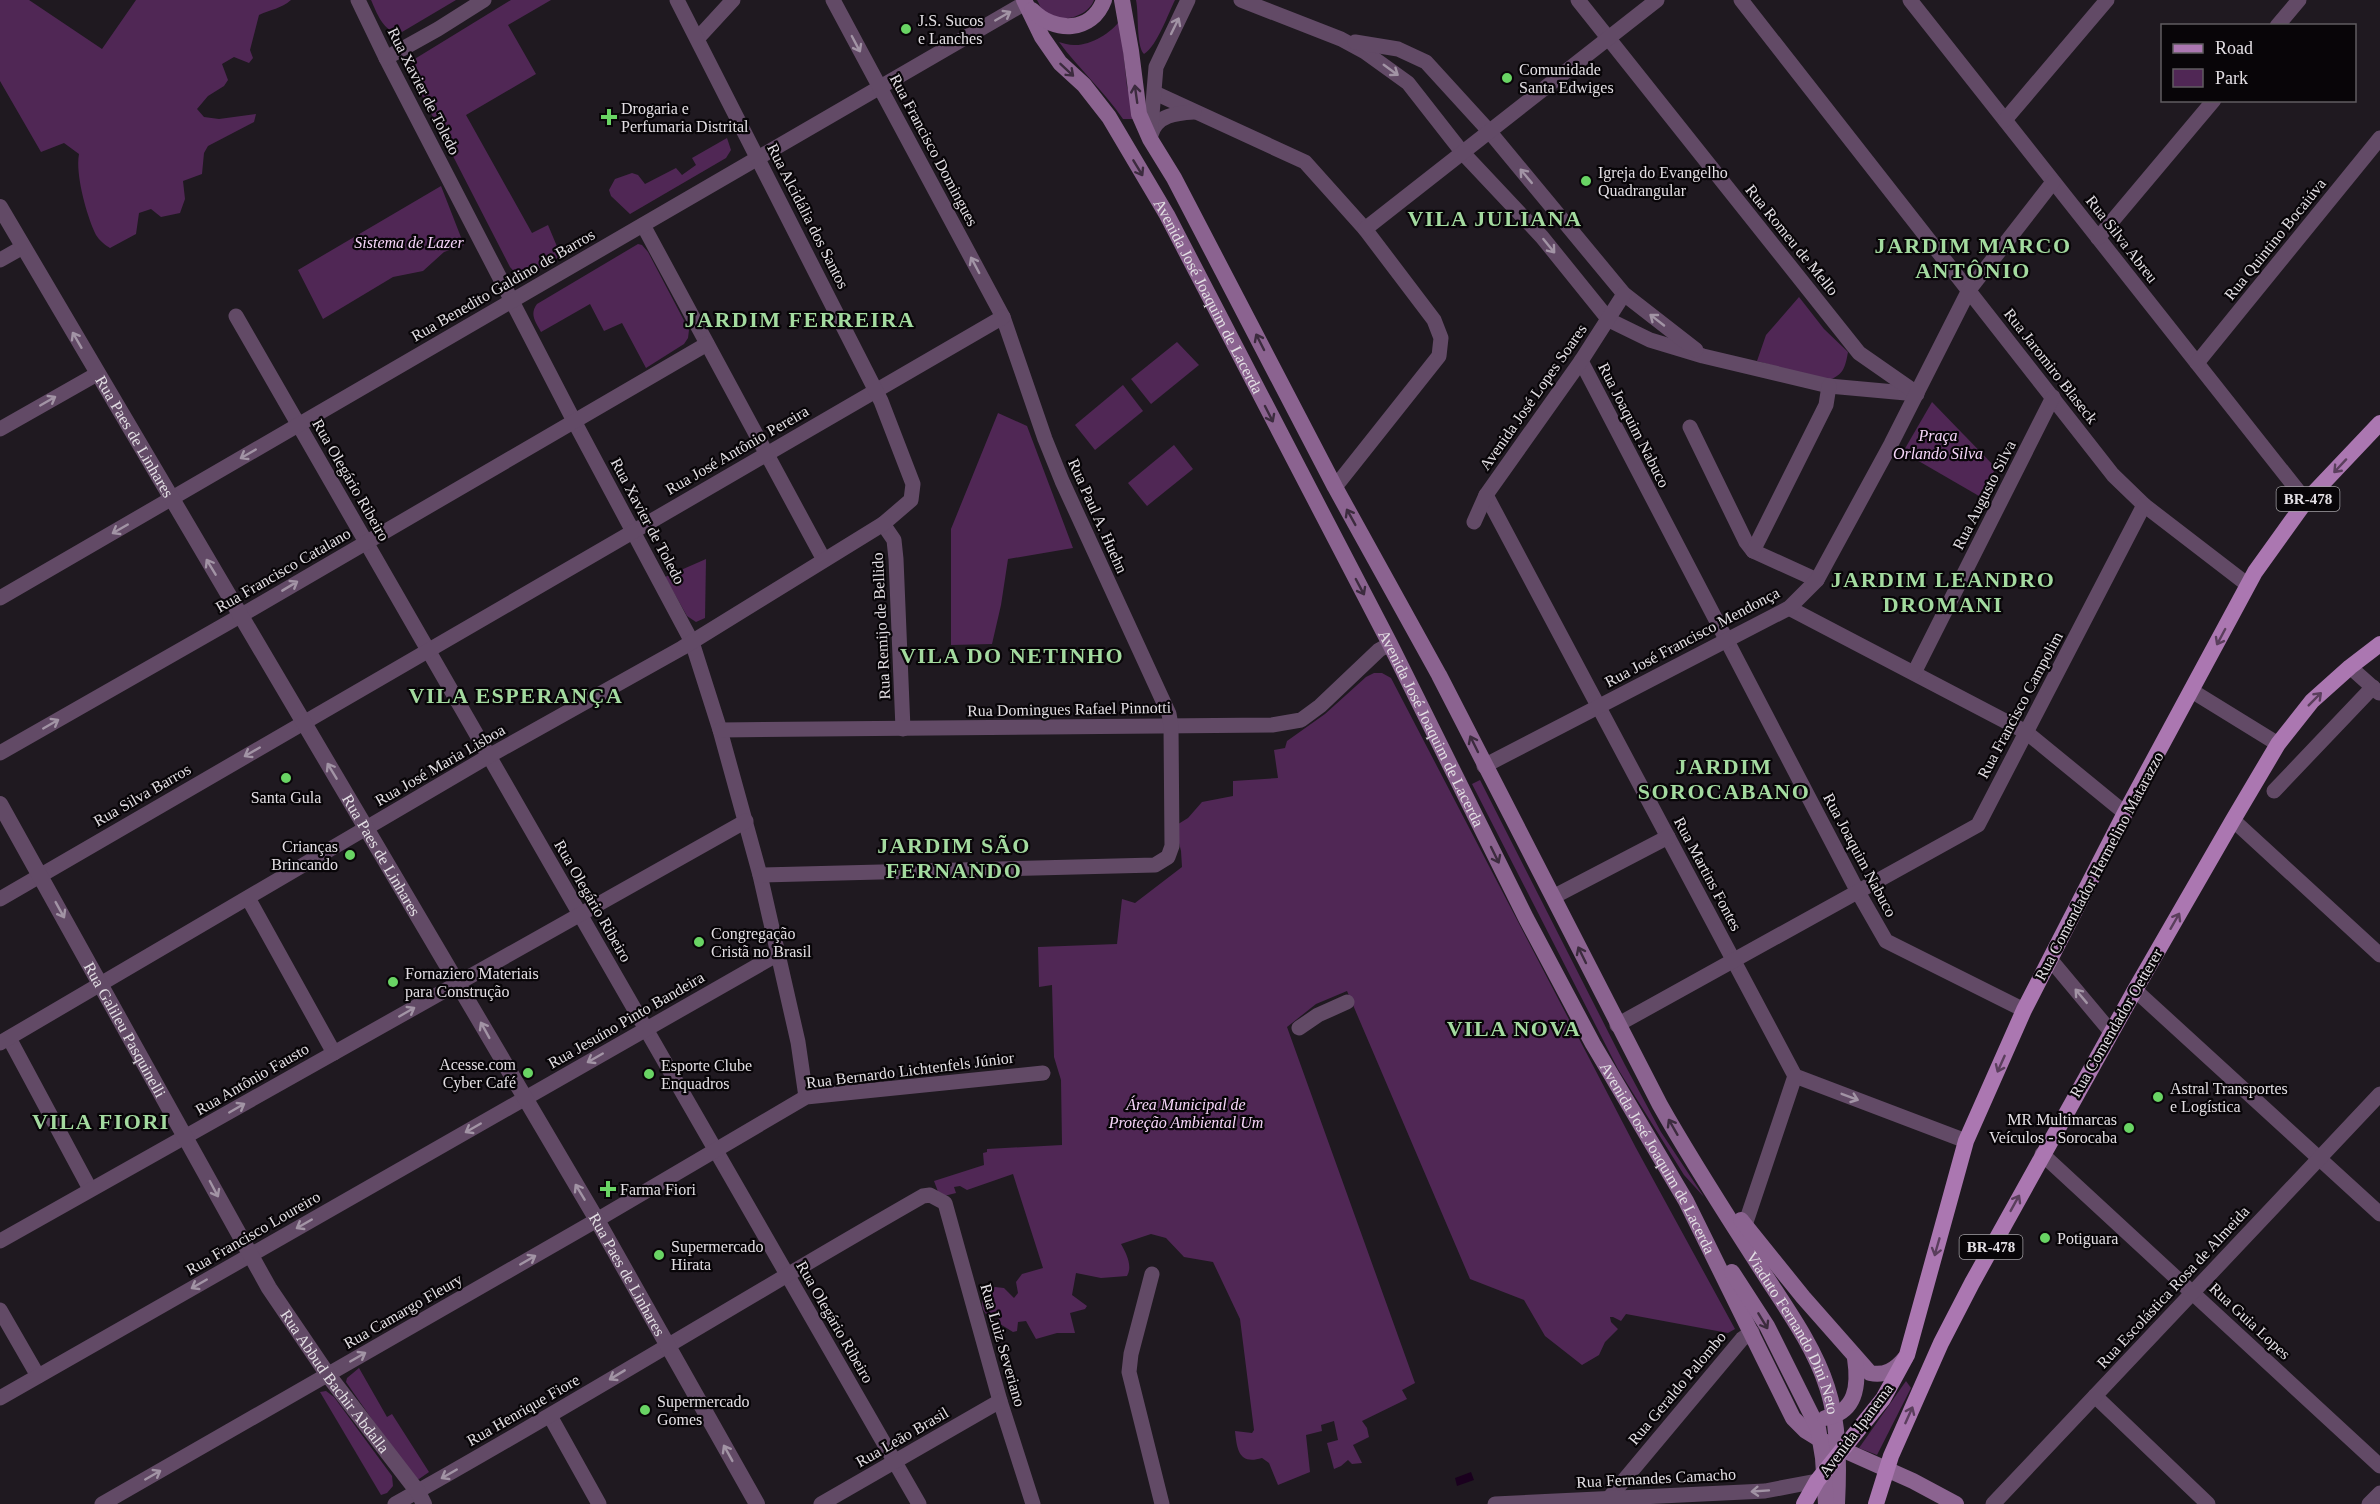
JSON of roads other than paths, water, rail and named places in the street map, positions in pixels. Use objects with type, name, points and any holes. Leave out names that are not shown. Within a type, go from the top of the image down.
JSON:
[{"type":"main road","points":[[1024,2],[1041,20],[1063,26],[1082,23],[1093,18],[1104,0]]},
{"type":"main road","name":"Avenida José Joaquim de Lacerda","points":[[1122,0],[1139,114],[1150,139],[1174,178],[1335,487],[1426,649],[1484,766],[1660,1105],[1703,1177],[1715,1186],[1855,1358],[1870,1373],[1877,1374],[1892,1371],[1907,1355]]},
{"type":"main road","name":"Avenida José Joaquim de Lacerda","points":[[1024,2],[1042,37],[1060,63],[1084,85],[1108,117],[1167,215],[1390,644],[1526,918],[1593,1044],[1686,1201],[1793,1418],[1806,1431],[1913,1481],[1956,1504]]},
{"type":"main road","name":"Rua Comendador Hermelino Matarazzo","points":[[1907,1355],[1966,1141],[2024,1010],[2125,813],[2248,585],[2306,501],[2380,423]]},
{"type":"main road","name":"Rua Comendador Oetterer","points":[[1886,1469],[1941,1343],[2042,1154],[2278,744],[2312,701],[2380,644]]},
{"type":"main road","name":"Viaduto Fernando Dini Neto","points":[[1703,1177],[1796,1323],[1826,1384],[1833,1409],[1836,1435],[1837,1504]]},
{"type":"main road","name":"Viaduto Fernando Dini Neto","points":[[1686,1201],[1767,1326],[1818,1428],[1823,1458],[1826,1504]]},
{"type":"main road","name":"Avenida Ipanema","points":[[1804,1504],[1817,1481],[1883,1399],[1907,1355]]},
{"type":"main road","points":[[1779,1387],[1803,1417],[1819,1420],[1832,1417],[1848,1408],[1853,1400],[1857,1380],[1855,1358]]},
{"type":"main road","name":"BR-478","points":[[1876,1502],[1886,1469]]},
{"type":"main road","points":[[1876,1502],[1895,1485],[1913,1481]]},
{"type":"street","name":"Rua Xavier de Toledo","points":[[358,0],[574,421],[692,642],[720,730],[760,875],[798,1042],[806,1097]]},
{"type":"street","points":[[386,58],[484,0]]},
{"type":"street","name":"Rua Alcidália dos Santos","points":[[677,0],[876,390],[913,484]]},
{"type":"street","points":[[698,38],[733,0]]},
{"type":"street","name":"Rua Francisco Domingues","points":[[833,0],[1003,317]]},
{"type":"street","points":[[1150,139],[1156,67],[1188,0]]},
{"type":"street","points":[[1241,0],[1341,39],[1365,52],[1408,83],[1462,152],[1542,237],[1609,320],[1650,340],[1703,356],[1829,386],[1917,394]]},
{"type":"street","name":"Rua Romeu de Mello","points":[[1578,0],[1859,353],[1917,394]]},
{"type":"street","points":[[1365,229],[1657,0]]},
{"type":"street","name":"Rua Jaromiro Blaseck","points":[[1741,0],[2114,475],[2144,505],[2248,585]]},
{"type":"street","points":[[2005,120],[2107,0]]},
{"type":"street","points":[[2279,24],[2299,0]]},
{"type":"street","name":"Rua Benedito Galdino de Barros","points":[[0,598],[1024,2]]},
{"type":"street","name":"Rua Silva Abreu","points":[[1916,2],[2053,182],[2306,501]]},
{"type":"street","points":[[1341,39],[1398,50],[1426,62],[1489,131],[1624,294],[1703,356]]},
{"type":"street","points":[[1155,93],[1305,162],[1365,229],[1434,320],[1441,338],[1439,356],[1335,487]]},
{"type":"street","points":[[2098,238],[2212,102]]},
{"type":"street","points":[[1150,139],[1153,128],[1163,118],[1179,112],[1194,112]]},
{"type":"street","name":"Rua Quintino Bocaiúva","points":[[2197,363],[2380,138]]},
{"type":"street","name":"Rua José Francisco Mendonça","points":[[1484,766],[1790,608],[1817,580],[1917,394],[1969,290],[2053,182]]},
{"type":"street","name":"Rua Paes de Linhares","points":[[0,207],[597,1220],[757,1504]]},
{"type":"street","points":[[643,225],[824,560]]},
{"type":"street","points":[[0,260],[23,247]]},
{"type":"street","name":"Avenida José Lopes Soares","points":[[1474,522],[1486,495],[1581,361],[1624,294]]},
{"type":"street","name":"Rua Olegário Ribeiro","points":[[236,316],[919,1504]]},
{"type":"street","name":"Rua José Antônio Pereira","points":[[303,722],[1003,317]]},
{"type":"street","name":"Rua Paul A. Huehn","points":[[1003,317],[1062,481],[1172,725]]},
{"type":"street","name":"Rua Francisco Catalano","points":[[0,753],[707,344]]},
{"type":"street","name":"Rua Joaquim Nabuco","points":[[1581,361],[1858,892],[1886,941],[2024,1010]]},
{"type":"street","points":[[0,429],[97,374]]},
{"type":"street","points":[[1753,551],[1826,405],[1829,386]]},
{"type":"street","name":"Rua Augusto Silva","points":[[1914,673],[2053,397]]},
{"type":"street","points":[[1690,426],[1746,542],[1753,551],[1817,580]]},
{"type":"street","name":"Rua José Maria Lisboa","points":[[4,1041],[489,756],[692,642],[883,524],[911,500],[913,484]]},
{"type":"street","name":"Rua Martins Fontes","points":[[1486,495],[1796,1076]]},
{"type":"street","name":"Rua Francisco Campolim","points":[[1858,892],[1977,825],[2144,505]]},
{"type":"street","name":"Rua Remijo de Bellido","points":[[883,524],[894,540],[896,559],[903,729]]},
{"type":"street","points":[[1790,608],[2026,732],[2125,813]]},
{"type":"street","name":"Rua Domingues Rafael Pinnotti","points":[[720,730],[1254,726],[1301,720],[1320,706],[1379,650],[1390,644]]},
{"type":"street","points":[[2274,791],[2376,691],[2350,667]]},
{"type":"street","points":[[2192,691],[2278,744]]},
{"type":"street","name":"Rua Silva Barros","points":[[0,899],[303,722]]},
{"type":"street","points":[[760,875],[1155,865],[1168,857],[1172,846],[1172,725]]},
{"type":"street","name":"Rua Galileu Pasquinelli","points":[[0,804],[187,1137],[249,1255]]},
{"type":"street","points":[[2233,820],[2380,955]]},
{"type":"street","name":"Rua Antônio Fausto","points":[[0,1241],[746,821]]},
{"type":"street","points":[[1553,897],[1668,837]]},
{"type":"street","points":[[1617,1025],[1858,892]]},
{"type":"street","points":[[248,898],[334,1053]]},
{"type":"street","name":"Rua Jesuíno Pinto Bandeira","points":[[524,1099],[778,954]]},
{"type":"street","points":[[2050,959],[2111,1032]]},
{"type":"street","points":[[2135,990],[2380,1214]]},
{"type":"street","points":[[1299,1028],[1318,1015],[1347,1002]]},
{"type":"street","points":[[4,1041],[90,1189]]},
{"type":"street","name":"Rua Bernardo Lichtenfels Júnior","points":[[597,1220],[806,1097],[1043,1073]]},
{"type":"street","points":[[1745,1225],[1796,1076],[1966,1141]]},
{"type":"street","name":"Rua Escolástica Rosa de Almeida","points":[[1993,1504],[2380,1094]]},
{"type":"street","name":"Rua Francisco Loureiro","points":[[0,1398],[524,1099]]},
{"type":"street","name":"Rua Guia Lopes","points":[[2042,1154],[2380,1466]]},
{"type":"street","name":"Rua Henrique Fiore","points":[[395,1504],[421,1498],[667,1345],[923,1196],[937,1198]]},
{"type":"street","name":"Rua Luiz Severiano","points":[[937,1198],[945,1203],[1000,1401],[1033,1504]]},
{"type":"street","name":"Rua Camargo Fleury","points":[[102,1504],[597,1220]]},
{"type":"street","name":"Rua Abbud Bachir Abdalla","points":[[249,1255],[328,1375],[421,1498]]},
{"type":"street","points":[[1152,1274],[1131,1354],[1129,1372],[1162,1504]]},
{"type":"street","points":[[0,1310],[38,1376]]},
{"type":"street","name":"Rua Geraldo Palombo","points":[[1609,1498],[1742,1339],[1752,1332]]},
{"type":"street","points":[[2095,1396],[2208,1504]]},
{"type":"street","name":"Rua Leão Brasil","points":[[820,1504],[1000,1401]]},
{"type":"street","points":[[550,1416],[599,1504]]},
{"type":"street","name":"Rua Fernandes Camacho","points":[[1496,1504],[1765,1491],[1817,1481]]},
{"type":"street","points":[[2369,1504],[2380,1493]]},
{"type":"place","name":"J.S. Sucos e Lanches","points":[[906,29]]},
{"type":"place","name":"Comunidade Santa Edwiges","points":[[1507,78]]},
{"type":"place","name":"Drogaria e Perfumaria Distrital","points":[[609,117]]},
{"type":"place","name":"Igreja do Evangelho Quadrangular","points":[[1586,181]]},
{"type":"place","name":"Santa Gula","points":[[286,778]]},
{"type":"place","name":"Crianças Brincando","points":[[350,855]]},
{"type":"place","name":"Congregação Cristã no Brasil","points":[[699,942]]},
{"type":"place","name":"Fornaziero Materiais para Construção","points":[[393,982]]},
{"type":"place","name":"Acesse.com Cyber Café","points":[[528,1073]]},
{"type":"place","name":"Esporte Clube Enquadros","points":[[649,1074]]},
{"type":"place","name":"Astral Transportes e Logística","points":[[2158,1097]]},
{"type":"place","name":"MR Multimarcas Veículos - Sorocaba","points":[[2129,1128]]},
{"type":"place","name":"Farma Fiori","points":[[608,1189]]},
{"type":"place","name":"Potiguara","points":[[2045,1238]]},
{"type":"place","name":"Supermercado Hirata","points":[[659,1255]]},
{"type":"place","name":"Supermercado Gomes","points":[[645,1410]]},
{"type":"district","name":"VILA JULIANA","points":[[1495,218]]},
{"type":"district","name":"JARDIM MARCO ANTÔNIO","points":[[1973,258]]},
{"type":"district","name":"JARDIM FERREIRA","points":[[800,319]]},
{"type":"district","name":"JARDIM LEANDRO DROMANI","points":[[1943,592]]},
{"type":"district","name":"VILA DO NETINHO","points":[[1012,655]]},
{"type":"district","name":"VILA ESPERANÇA","points":[[516,695]]},
{"type":"district","name":"JARDIM SOROCABANO","points":[[1724,778]]},
{"type":"district","name":"JARDIM SÃO FERNANDO","points":[[954,858]]},
{"type":"district","name":"VILA NOVA","points":[[1514,1028]]},
{"type":"district","name":"VILA FIORI","points":[[101,1121]]},
{"type":"park label","name":"Sistema de Lazer","points":[[409,242]]},
{"type":"park label","name":"Praça Orlando Silva","points":[[1938,444]]},
{"type":"park label","name":"Área Municipal de Proteção Ambiental Um","points":[[1186,1113]]}]
